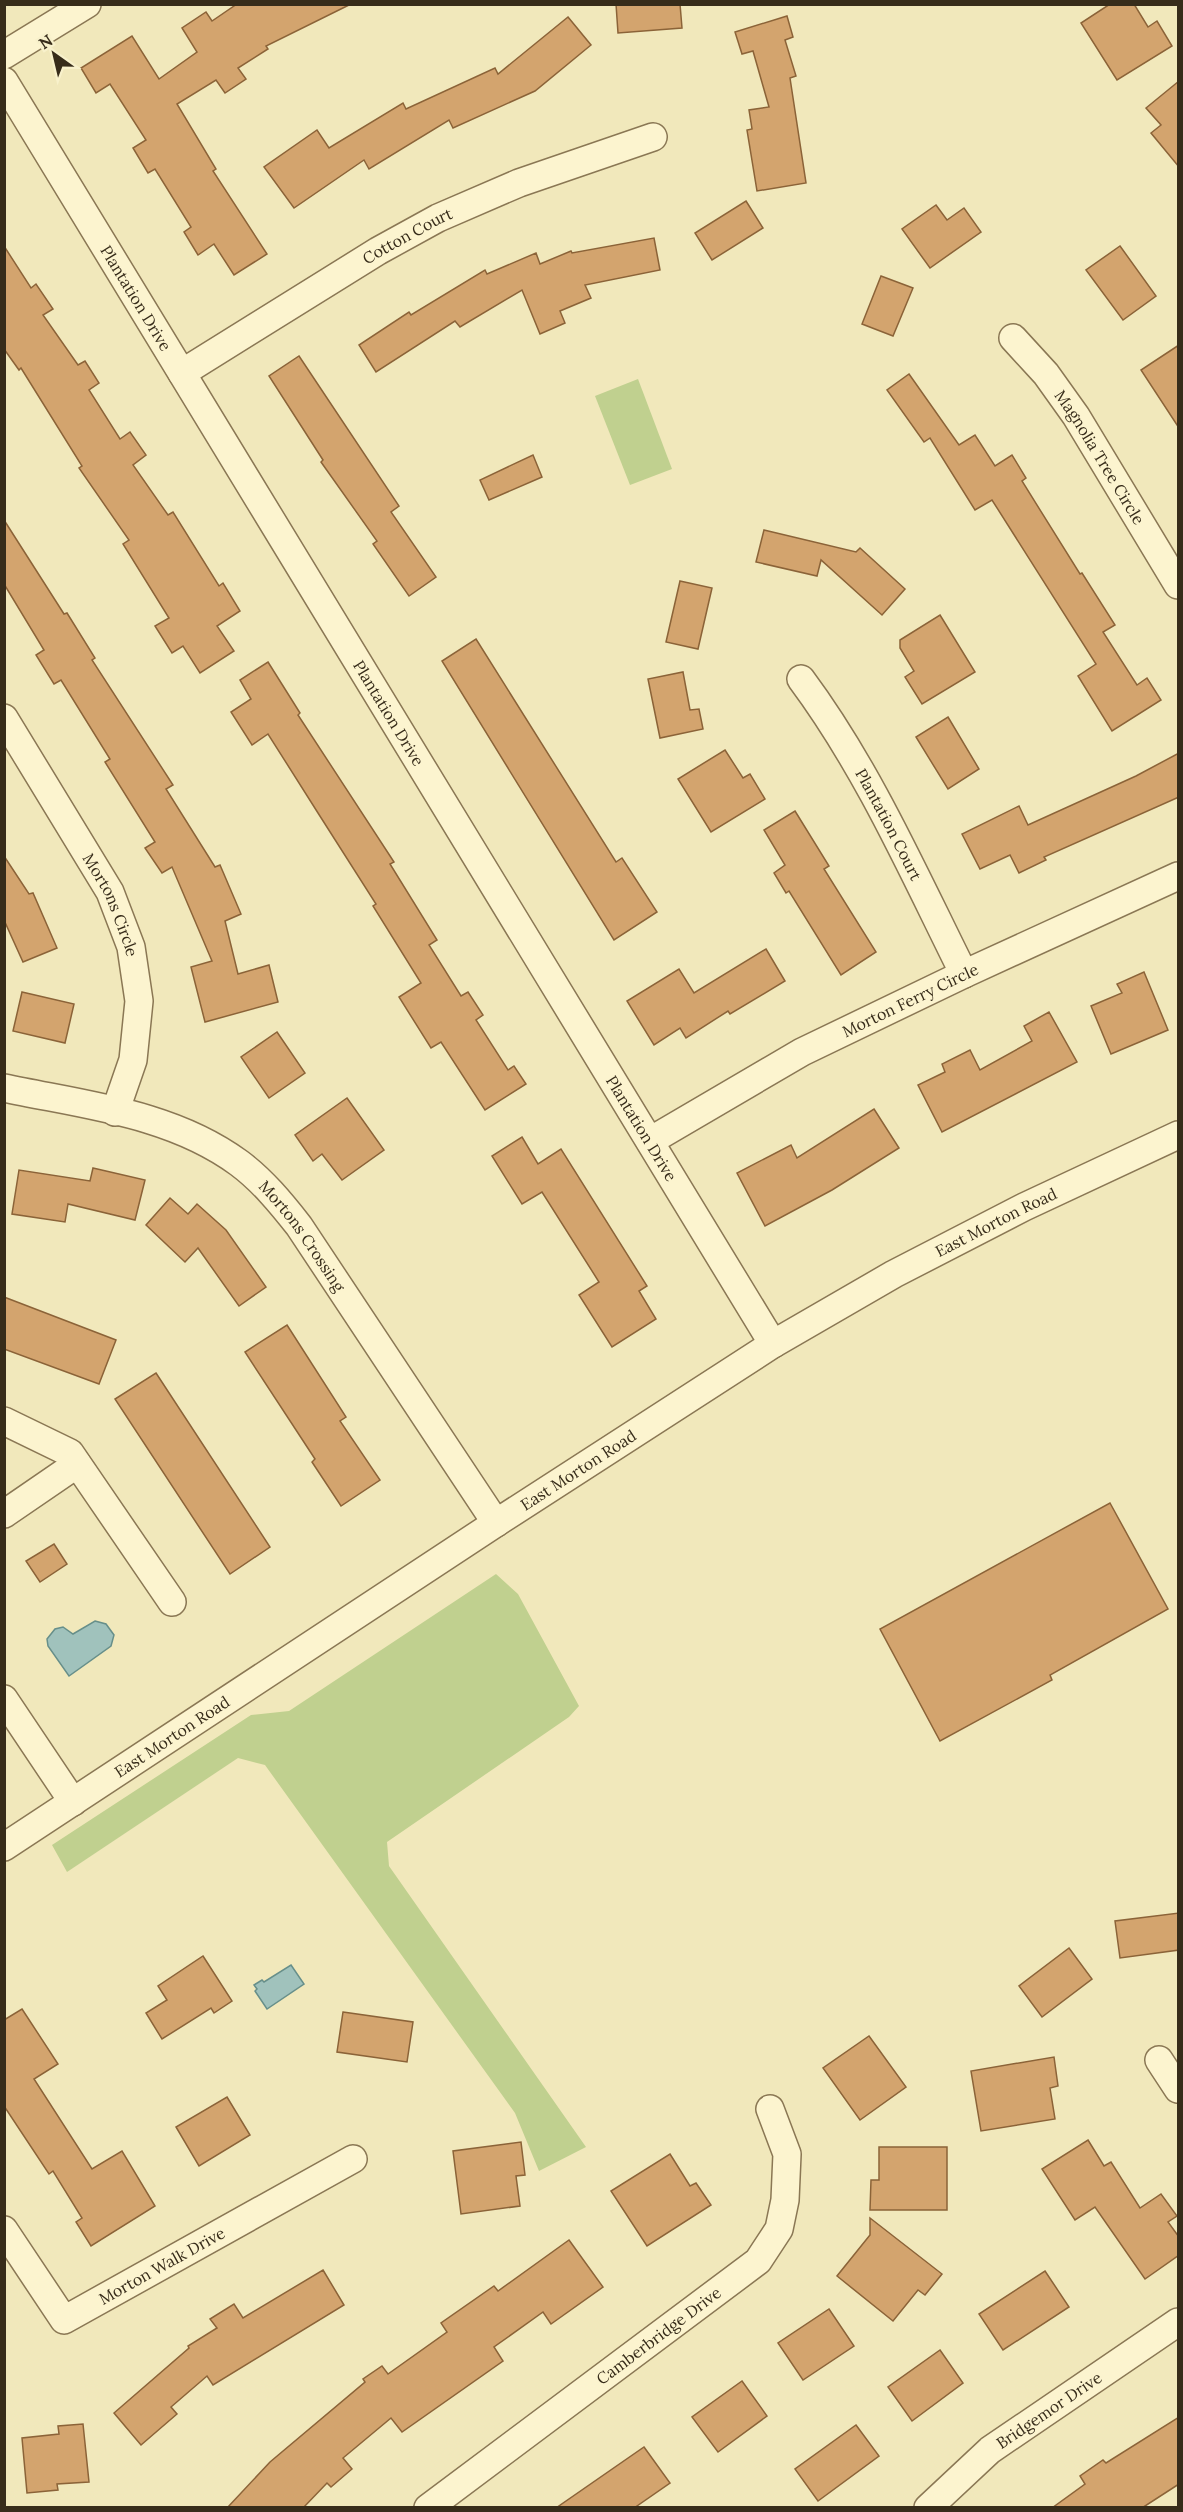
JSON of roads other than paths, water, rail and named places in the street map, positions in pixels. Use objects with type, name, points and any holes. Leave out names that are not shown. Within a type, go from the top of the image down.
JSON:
[{"type":"street","points":[[4,54],[87,4]]},
{"type":"street","name":"Plantation Drive","points":[[4,81],[773,1344]]},
{"type":"street","name":"Cotton Court","points":[[182,373],[378,251],[438,218],[519,183],[653,137]]},
{"type":"street","name":"Magnolia Tree Circle","points":[[1013,338],[1046,374],[1076,416],[1179,585]]},
{"type":"street","name":"Plantation Court","points":[[801,679],[826,713],[886,818],[964,974]]},
{"type":"street","name":"Mortons Circle","points":[[4,718],[110,892],[131,947],[139,1001],[133,1059],[115,1112]]},
{"type":"street","name":"Morton Ferry Circle","points":[[650,1141],[802,1052],[964,974],[1179,876]]},
{"type":"street","name":"Mortons Crossing","points":[[4,1088],[163,1123],[201,1139],[240,1163],[273,1194],[299,1226],[496,1523]]},
{"type":"street","name":"East Morton Road","points":[[4,1847],[496,1523],[773,1344],[894,1274],[1014,1212],[1179,1136]]},
{"type":"street","points":[[4,1421],[70,1453],[172,1602]]},
{"type":"street","points":[[4,1514],[77,1464]]},
{"type":"street","points":[[4,1699],[73,1802]]},
{"type":"street","points":[[1159,2060],[1179,2089]]},
{"type":"street","name":"Camberbridge Drive","points":[[428,2508],[758,2261],[779,2229],[785,2200],[787,2154],[770,2109]]},
{"type":"street","name":"Morton Walk Drive","points":[[4,2230],[64,2320],[353,2159]]},
{"type":"street","name":"Bridgemor Drive","points":[[928,2508],[990,2450],[1179,2322]]},
{"type":"water","points":[[95,1621],[106,1624],[114,1635],[111,1646],[69,1676],[48,1646],[47,1639],[55,1629],[63,1627],[73,1634]]},
{"type":"water","points":[[291,1965],[304,1984],[267,2009],[255,1991],[257,1989],[254,1985],[262,1980],[264,1982]]}]
